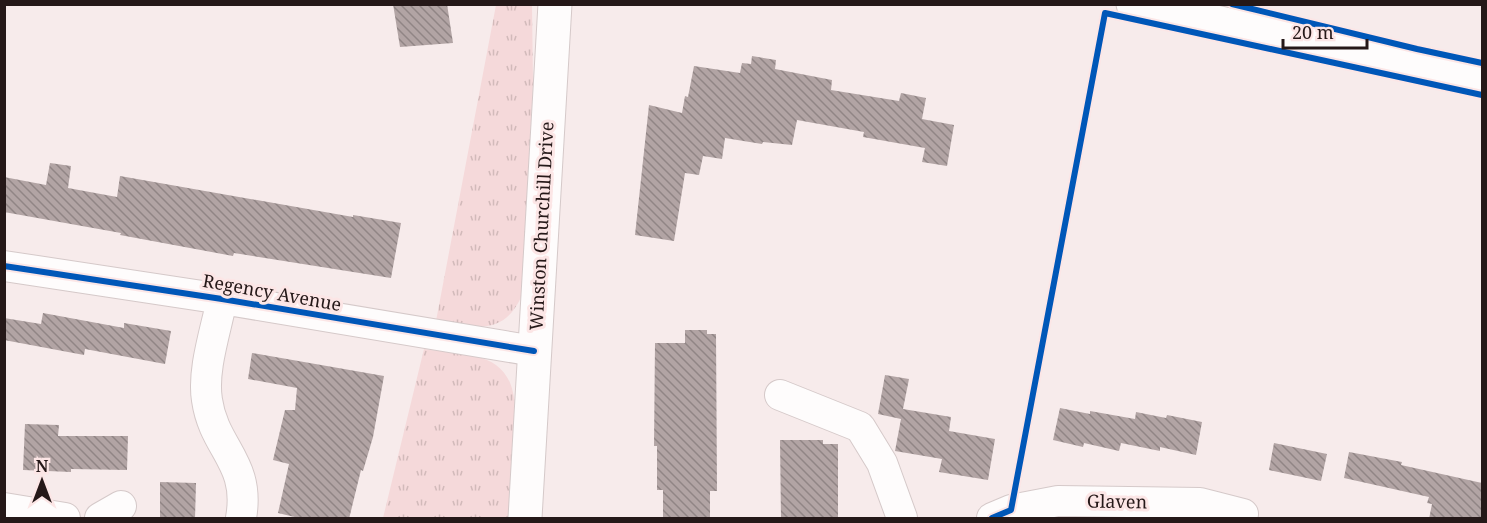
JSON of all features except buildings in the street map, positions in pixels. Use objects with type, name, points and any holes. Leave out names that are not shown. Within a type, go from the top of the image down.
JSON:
[{"type":"street","name":"Winston Churchill Drive","points":[[525,519],[555,4]]},
{"type":"street","points":[[1133,4],[1482,80]]},
{"type":"street","name":"Regency Avenue","points":[[4,266],[222,299],[534,351]]},
{"type":"street","points":[[222,299],[206,377],[207,399],[215,428],[233,458],[241,478],[243,495],[240,519]]},
{"type":"street","points":[[780,395],[860,427],[882,463],[902,519]]},
{"type":"street","name":"Glaven","points":[[992,519],[1011,510],[1058,501],[1200,503],[1244,514]]},
{"type":"street","points":[[4,508],[65,519]]},
{"type":"green space","points":[[496,5],[532,5],[533,83],[522,295],[515,308],[506,318],[497,323],[486,326],[463,325],[436,321]]},
{"type":"green space","points":[[424,349],[457,353],[486,360],[498,366],[507,377],[513,391],[515,411],[509,518],[383,518]]},
{"type":"cycle path","points":[[1232,4],[1482,63]]},
{"type":"cycle path","points":[[992,518],[1011,510],[1105,13],[1482,95]]},
{"type":"cycle path","points":[[4,266],[222,299],[534,351]]}]
